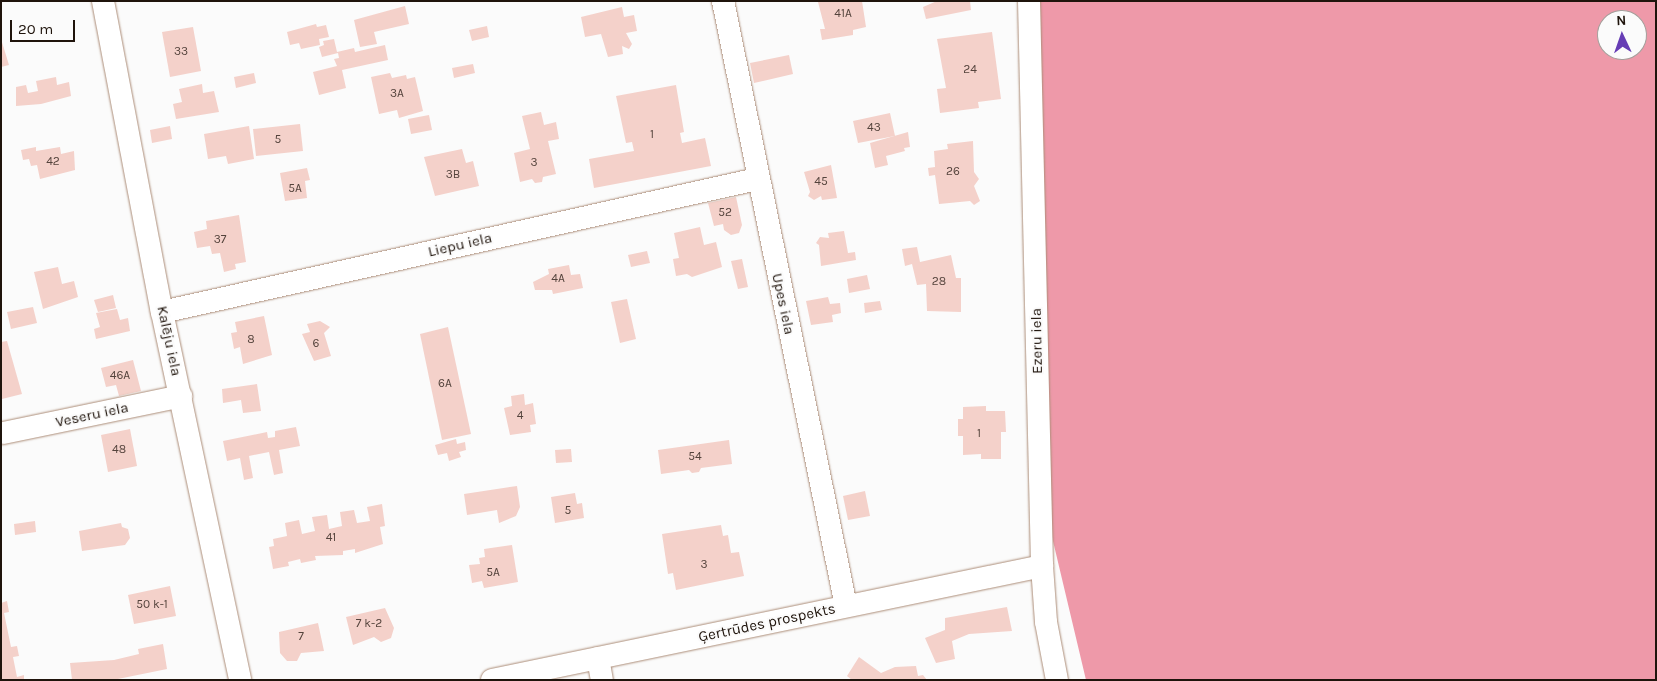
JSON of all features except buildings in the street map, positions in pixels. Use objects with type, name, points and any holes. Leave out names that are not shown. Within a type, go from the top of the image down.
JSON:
[{"type":"street","name":"Kalēju iela","points":[[103,1],[162,312],[240,680]]},
{"type":"street","name":"Upes iela","points":[[723,1],[757,179],[846,606]]},
{"type":"street","name":"Ezeru iela","points":[[1029,1],[1042,566],[1046,622],[1058,680]]},
{"type":"street","name":"Liepu iela","points":[[162,312],[757,179]]},
{"type":"street","name":"Veseru iela","points":[[2,433],[181,396]]},
{"type":"street","name":"Ģertrūdes prospekts","points":[[492,680],[1042,566]]},
{"type":"street","points":[[598,658],[602,680]]},
{"type":"shaded area","points":[[1040,1],[1656,1],[1656,680],[1086,680],[1048,520]]}]
